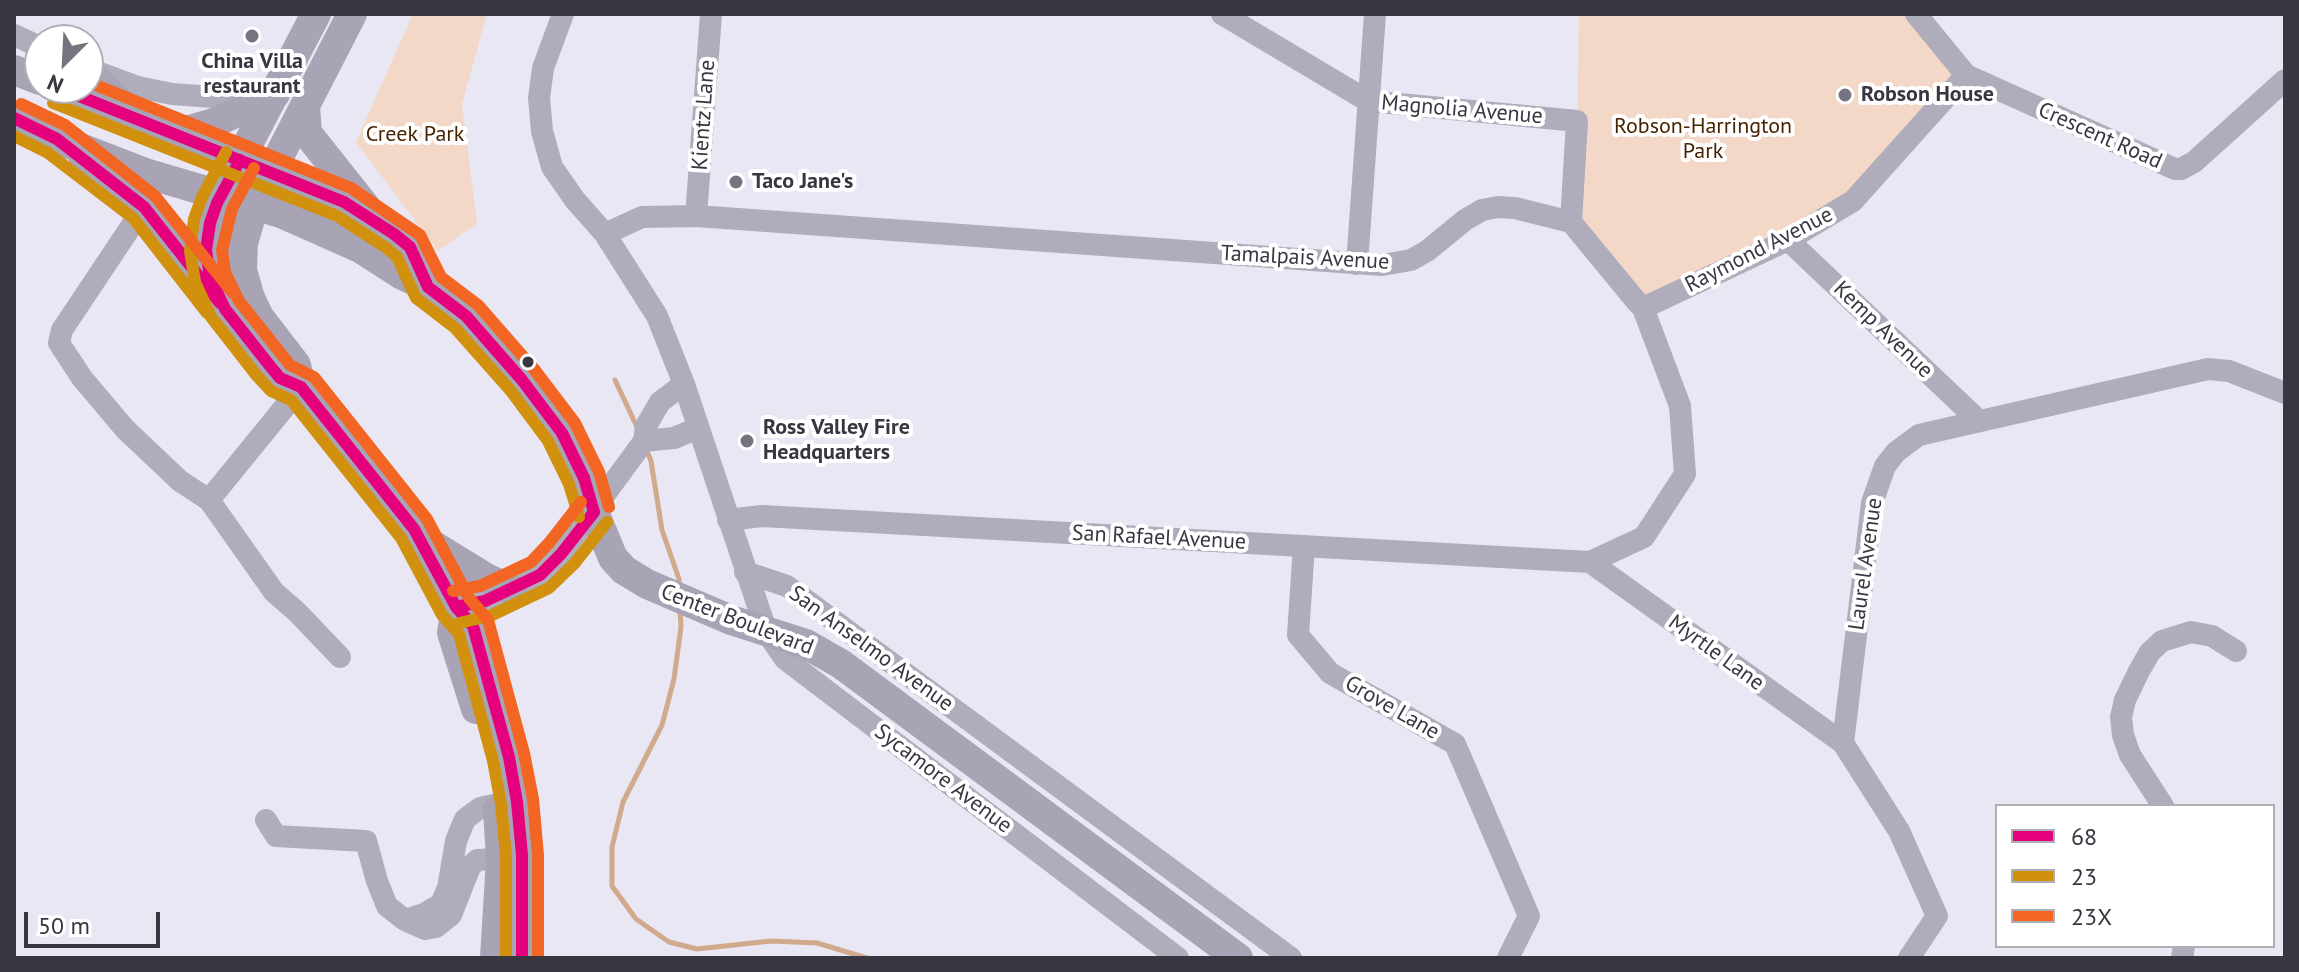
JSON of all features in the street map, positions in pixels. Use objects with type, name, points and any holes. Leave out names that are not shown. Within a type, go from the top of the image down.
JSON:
[{"type":"main road","points":[[225,309],[210,277],[206,250],[210,223],[221,195],[316,14]]},
{"type":"main road","points":[[352,14],[254,205],[243,243],[244,279],[259,317],[296,365],[301,387],[420,537],[456,607],[473,626],[509,757],[517,802],[522,855],[522,958]]},
{"type":"main road","points":[[104,84],[152,125],[181,131],[228,117],[275,94]]},
{"type":"main road","name":"Center Boulevard","points":[[99,104],[344,202],[378,222],[410,247],[428,287]]},
{"type":"main road","points":[[305,107],[307,133],[378,222]]},
{"type":"main road","points":[[14,118],[57,139],[144,207],[280,378],[301,387]]},
{"type":"main road","name":"Center Boulevard","points":[[57,139],[139,171],[281,213],[360,248],[402,275],[428,287],[466,316],[522,380],[562,433],[584,478],[613,558],[624,570],[647,584],[701,607],[816,649],[862,678],[1238,958]]},
{"type":"main road","points":[[420,537],[488,579],[512,590]]},
{"type":"main road","points":[[456,607],[452,633],[482,727],[498,804],[501,859],[495,958]]},
{"type":"street","points":[[563,14],[543,68],[539,98],[542,131],[552,167],[575,200],[605,234],[657,316],[684,384],[745,572]]},
{"type":"street","name":"Kientz Lane","points":[[696,216],[711,14]]},
{"type":"street","name":"Magnolia Avenue","points":[[1222,14],[1368,101],[1577,121],[1571,222]]},
{"type":"street","points":[[1357,264],[1375,14]]},
{"type":"street","name":"Crescent Road","points":[[1916,14],[1966,75],[2175,169],[2194,162],[2285,80]]},
{"type":"street","name":"Raymond Avenue","points":[[1643,308],[1788,240],[1853,201],[1966,75]]},
{"type":"street","points":[[104,76],[172,94],[230,97],[275,94]]},
{"type":"street","points":[[144,207],[62,330],[59,343],[82,378],[125,429],[180,481],[209,500],[274,592],[340,657]]},
{"type":"street","name":"Tamalpais Avenue","points":[[605,234],[642,217],[696,216],[1382,265],[1411,260],[1465,220],[1490,209],[1515,208],[1571,222]]},
{"type":"street","points":[[1571,222],[1643,308],[1680,406],[1685,474],[1644,537],[1590,562]]},
{"type":"street","name":"Kemp Avenue","points":[[1788,240],[1978,420]]},
{"type":"street","name":"Laurel Avenue","points":[[1843,743],[1872,503],[1885,466],[1907,442],[1919,435],[1978,420],[2208,369],[2229,371],[2285,393]]},
{"type":"street","points":[[653,441],[646,426],[660,402],[684,384]]},
{"type":"street","points":[[209,500],[301,387]]},
{"type":"street","points":[[456,607],[485,601],[540,575],[594,512],[621,474],[653,441],[698,428]]},
{"type":"street","name":"San Rafael Avenue","points":[[728,520],[762,516],[1590,562]]},
{"type":"street","name":"Grove Lane","points":[[1304,546],[1298,635],[1330,673],[1455,744],[1529,916],[1508,958]]},
{"type":"street","name":"Myrtle Lane","points":[[1590,562],[1843,743]]},
{"type":"street","name":"Sycamore Avenue","points":[[745,572],[767,633],[785,659],[1178,958]]},
{"type":"street","name":"San Anselmo Avenue","points":[[745,572],[787,586],[1291,958]]},
{"type":"street","points":[[2162,804],[2130,755],[2123,735],[2121,717],[2125,700],[2139,671],[2150,652],[2162,641],[2191,632],[2212,636],[2236,651]]},
{"type":"street","points":[[1843,743],[1899,831],[1937,916],[1909,958]]},
{"type":"street","points":[[405,920],[441,904],[448,888],[456,841],[465,819],[480,808],[498,804]]},
{"type":"street","points":[[266,820],[276,836],[366,841],[387,906],[405,920],[425,929],[436,927],[451,915],[470,867],[477,860],[501,859]]},
{"type":"green space","name":"Creek Park","points":[[413,14],[487,14],[462,104],[477,223],[438,251],[356,142]]},
{"type":"green space","name":"Robson-Harrington Park","points":[[1579,14],[1916,14],[1966,75],[1853,201],[1643,308],[1571,222],[1577,138]]},
{"type":"waterway","points":[[615,380],[637,427]]},
{"type":"waterway","points":[[647,451],[662,530],[680,588]]},
{"type":"waterway","points":[[680,610],[681,627],[674,679],[662,725],[623,802],[612,847],[612,886],[636,919],[669,942],[697,949],[771,941],[817,943],[867,958]]},
{"type":"transit line","name":"23X","points":[[104,88],[351,188],[420,235],[441,277],[478,305],[534,369],[575,423],[599,472],[609,507]]},
{"type":"transit line","name":"23X","points":[[21,104],[65,125],[155,196],[233,293]]},
{"type":"transit line","name":"23","points":[[56,104],[337,216],[385,247],[397,257],[416,298],[455,328],[510,390],[548,441],[569,484],[579,517]]},
{"type":"transit line","name":"68","points":[[99,104],[344,202],[410,247],[428,287],[466,316],[522,380],[562,433],[584,478],[594,512]]},
{"type":"transit line","name":"68","points":[[14,118],[57,139],[144,207],[220,303]]},
{"type":"transit line","name":"23","points":[[14,136],[48,153],[133,218],[207,313]]},
{"type":"transit line","name":"23","points":[[226,152],[194,219],[190,251],[195,282],[211,317],[257,376],[271,391],[291,400],[401,538],[442,615],[459,634],[493,761],[501,804],[506,856],[506,958]]},
{"type":"transit line","name":"68","points":[[240,160],[210,223],[206,250],[210,277],[225,309],[270,366],[280,378],[301,387],[414,529],[456,607],[473,626],[509,757],[517,802],[522,855],[522,958]]},
{"type":"transit line","name":"23X","points":[[254,168],[232,209],[222,250],[225,272],[239,301],[290,365],[314,377],[427,519],[469,598],[488,620],[524,753],[533,799],[538,855],[538,958]]},
{"type":"transit line","name":"23X","points":[[453,591],[480,586],[531,562],[581,502]]},
{"type":"transit line","name":"68","points":[[456,607],[485,601],[540,575],[594,512]]},
{"type":"transit line","name":"23","points":[[459,623],[490,616],[549,588],[574,564],[607,522]]},
{"type":"place","name":"China Villa restaurant","points":[[252,36]]},
{"type":"place","name":"Robson House","points":[[1845,95]]},
{"type":"place","name":"Taco Jane's","points":[[736,182]]},
{"type":"place","name":"Ross Valley Fire Headquarters","points":[[747,441]]}]
